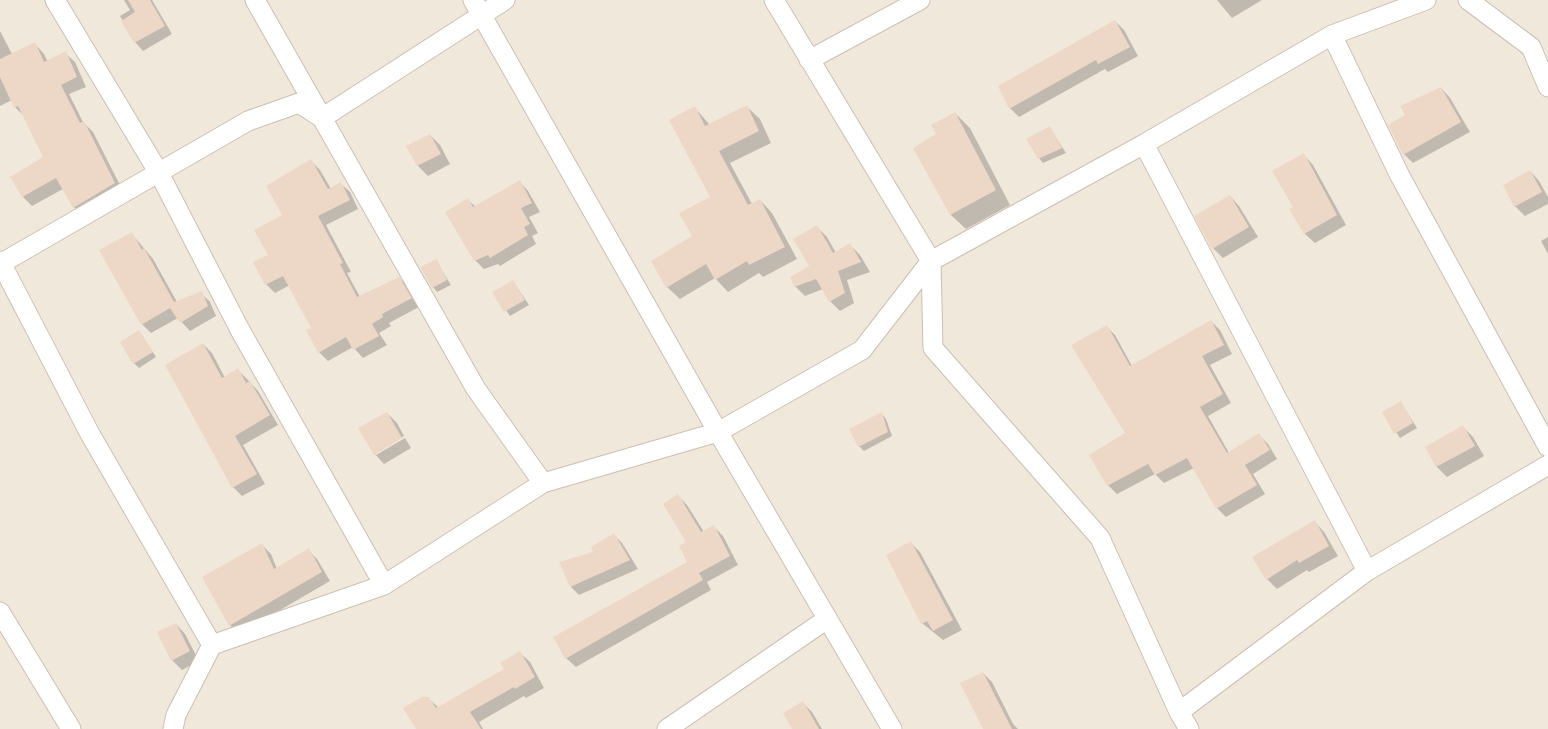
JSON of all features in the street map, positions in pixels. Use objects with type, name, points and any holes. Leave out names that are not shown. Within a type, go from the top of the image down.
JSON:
[{"type":"street","points":[[55,0],[159,174],[240,330],[384,585]]},
{"type":"street","points":[[255,0],[476,389],[543,483]]},
{"type":"street","points":[[322,118],[477,7],[506,0]]},
{"type":"street","points":[[774,0],[931,261],[933,348],[1100,538],[1179,712],[1189,729]]},
{"type":"street","points":[[809,60],[920,0]]},
{"type":"street","points":[[173,729],[176,716],[212,645],[384,585],[543,483],[718,432],[862,350],[931,261],[1144,144],[1332,35],[1426,0]]},
{"type":"street","points":[[1468,0],[1531,47],[1548,87]]},
{"type":"street","points":[[477,7],[718,432],[892,729]]},
{"type":"street","points":[[1332,35],[1400,176],[1548,448]]},
{"type":"street","points":[[212,645],[90,434],[1,263],[159,174],[248,121],[299,103],[322,118]]},
{"type":"street","points":[[1144,144],[1367,571]]},
{"type":"street","points":[[1179,712],[1367,571],[1548,465]]},
{"type":"street","points":[[0,612],[71,729]]},
{"type":"street","points":[[667,729],[827,619]]},
{"type":"shaded area","points":[[0,0],[1548,0],[1548,729],[0,729]]},
{"type":"building","points":[[128,0],[150,0],[165,26],[134,43],[121,21],[135,12]]},
{"type":"building","points":[[1115,20],[1130,47],[1098,64],[1096,60],[1009,109],[998,86]]},
{"type":"building","points":[[35,42],[44,62],[66,51],[77,77],[61,85],[80,123],[84,121],[115,183],[73,208],[56,178],[22,197],[10,177],[43,157],[18,106],[14,108],[0,77],[0,59]]},
{"type":"building","points":[[1441,87],[1461,122],[1403,155],[1388,125],[1405,115],[1400,106]]},
{"type":"building","points":[[747,105],[759,131],[719,151],[748,205],[760,199],[785,247],[749,265],[747,261],[715,280],[706,264],[666,288],[651,261],[692,236],[679,213],[710,197],[669,120],[695,106],[705,126]]},
{"type":"building","points":[[955,112],[996,190],[950,215],[913,148],[936,134],[931,125]]},
{"type":"building","points":[[1050,126],[1062,148],[1038,159],[1026,139]]},
{"type":"building","points":[[430,134],[441,154],[417,166],[406,146]]},
{"type":"building","points":[[1304,153],[1337,215],[1304,234],[1289,209],[1293,207],[1272,171]]},
{"type":"building","points":[[311,159],[328,189],[341,182],[350,200],[318,216],[343,263],[340,264],[357,297],[399,277],[412,298],[382,314],[383,317],[372,324],[379,336],[353,350],[346,337],[318,353],[306,330],[311,328],[283,276],[265,285],[253,262],[268,255],[254,230],[282,215],[266,186]]},
{"type":"building","points":[[1530,170],[1542,192],[1514,207],[1503,185]]},
{"type":"building","points":[[520,180],[532,203],[521,208],[530,224],[524,227],[528,235],[490,258],[488,255],[474,261],[445,212],[468,198],[473,207]]},
{"type":"building","points":[[1230,195],[1249,227],[1212,249],[1194,216]]},
{"type":"building","points":[[817,225],[833,253],[850,243],[861,262],[838,271],[845,293],[829,302],[816,279],[794,287],[790,277],[809,266],[793,239]]},
{"type":"building","points":[[132,232],[142,250],[144,248],[174,302],[202,291],[208,306],[180,323],[170,308],[141,325],[99,250]]},
{"type":"building","points":[[437,259],[447,280],[432,288],[420,267]]},
{"type":"building","points":[[513,280],[525,300],[504,312],[492,292]]},
{"type":"building","points":[[1211,320],[1224,345],[1202,356],[1223,394],[1200,407],[1227,453],[1259,433],[1270,450],[1245,465],[1257,485],[1216,509],[1187,458],[1155,475],[1148,464],[1107,486],[1089,455],[1125,433],[1071,345],[1107,325],[1130,366]]},
{"type":"building","points":[[139,330],[153,352],[133,364],[120,342]]},
{"type":"building","points":[[203,343],[222,378],[238,368],[246,383],[250,381],[270,415],[235,436],[257,474],[232,488],[165,365]]},
{"type":"building","points":[[1401,401],[1413,423],[1394,434],[1382,412]]},
{"type":"building","points":[[387,412],[402,438],[374,455],[358,428]]},
{"type":"building","points":[[882,412],[888,432],[858,447],[849,429]]},
{"type":"building","points":[[1463,425],[1475,446],[1436,467],[1425,447]]},
{"type":"building","points":[[678,494],[701,532],[714,525],[730,556],[699,573],[703,580],[565,659],[553,637],[687,562],[679,546],[686,542],[663,504]]},
{"type":"building","points":[[1315,520],[1329,546],[1299,563],[1297,560],[1266,580],[1252,557]]},
{"type":"building","points":[[614,533],[630,560],[570,587],[559,562],[593,552],[591,547]]},
{"type":"building","points":[[911,541],[953,620],[933,631],[927,621],[921,624],[886,555]]},
{"type":"building","points":[[262,543],[274,569],[309,548],[322,572],[229,626],[202,577]]},
{"type":"building","points":[[176,623],[190,651],[171,661],[157,632]]},
{"type":"building","points":[[520,651],[535,677],[470,712],[481,729],[416,729],[403,708],[422,697],[429,697],[436,708],[504,669],[500,663]]},
{"type":"building","points":[[983,672],[1012,729],[983,729],[960,683]]},
{"type":"building","points":[[803,701],[819,729],[792,729],[783,713]]}]
